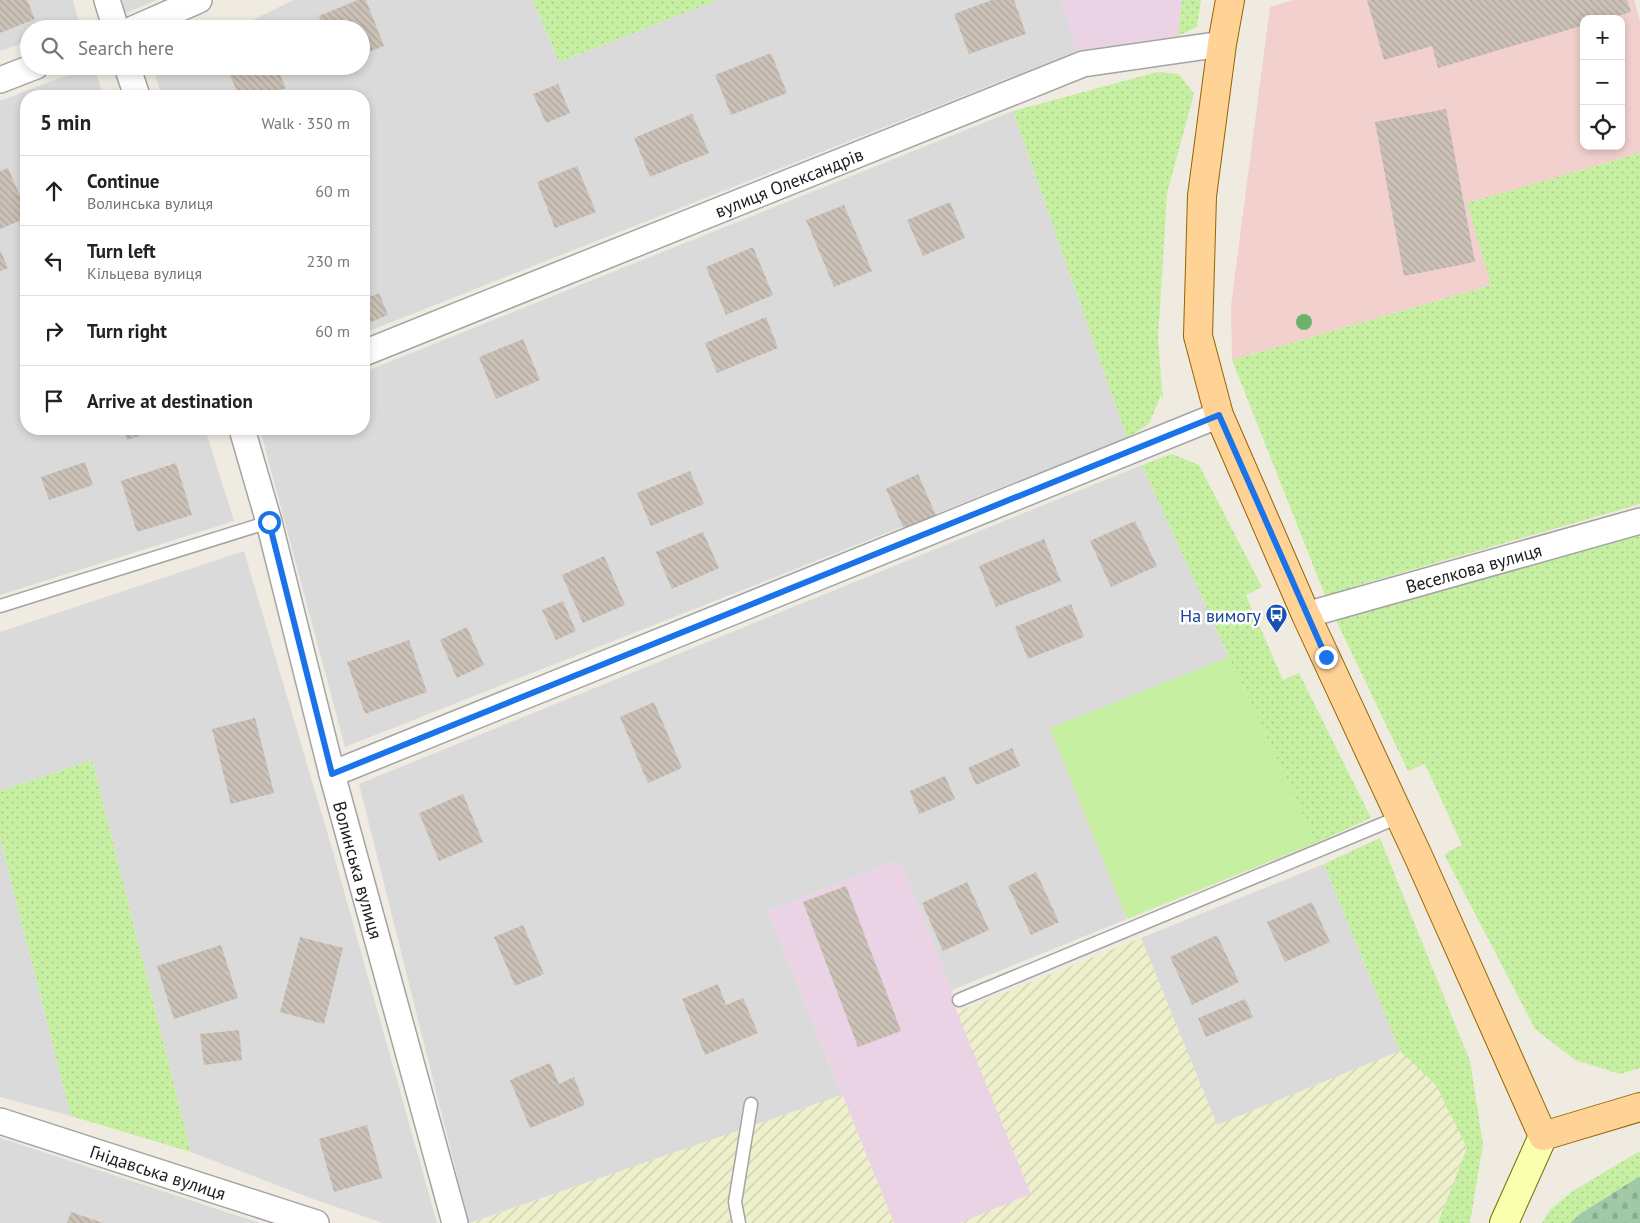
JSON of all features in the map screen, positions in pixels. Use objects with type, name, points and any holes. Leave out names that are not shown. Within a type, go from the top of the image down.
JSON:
[{"type":"main road","points":[[1230,0],[1222,44],[1202,196],[1198,336],[1219,415],[1306,615],[1419,858],[1543,1136],[1640,1107]]},
{"type":"street","points":[[107,0],[113,20]]},
{"type":"street","points":[[153,20],[199,0]]},
{"type":"street","name":"вулиця Олександрів","points":[[370,351],[1084,64],[1222,44]]},
{"type":"street","points":[[0,80],[20,72]]},
{"type":"street","points":[[130,75],[135,90]]},
{"type":"street","points":[[332,774],[1219,415]]},
{"type":"street","name":"Волинська вулиця","points":[[244,435],[269,522],[332,774],[455,1223]]},
{"type":"street","name":"Веселкова вулиця","points":[[1306,615],[1640,521]]},
{"type":"street","name":"Гнідавська вулиця","points":[[0,1120],[316,1223]]},
{"type":"street","points":[[1504,1223],[1543,1136]]},
{"type":"lane","points":[[0,606],[269,522]]},
{"type":"lane","points":[[959,1000],[1400,817]]},
{"type":"lane","points":[[739,1223],[735,1202],[751,1104]]},
{"type":"shaded area","points":[[0,0],[73,0],[78,20],[20,20],[20,44],[0,51]]},
{"type":"shaded area","points":[[119,0],[157,0],[123,14]]},
{"type":"shaded area","points":[[293,0],[533,0],[559,62],[718,0],[1061,0],[1077,51],[370,331],[370,90],[160,90],[155,75],[370,75],[370,20],[253,20]]},
{"type":"shaded area","points":[[1061,0],[1182,0],[1178,36],[1077,51]]},
{"type":"shaded area","points":[[1293,0],[1634,0],[1640,21],[1640,153],[1468,203],[1491,285],[1232,360],[1231,305],[1270,7]]},
{"type":"shaded area","points":[[68,75],[97,75],[101,90],[29,90]]},
{"type":"shaded area","points":[[20,93],[20,435],[207,435],[234,521],[0,595],[0,101]]},
{"type":"shaded area","points":[[1013,111],[1127,438],[345,747],[262,435],[370,435],[370,370]]},
{"type":"shaded area","points":[[1142,465],[1229,657],[1050,728],[1127,919],[952,990],[899,859],[768,911],[842,1095],[469,1223],[359,784]]},
{"type":"shaded area","points":[[244,551],[333,852],[437,1223],[383,1223],[313,1199],[191,1152],[92,760],[0,791],[0,632]]},
{"type":"shaded area","points":[[0,837],[71,1116],[0,1097]]},
{"type":"shaded area","points":[[899,859],[952,990],[957,1012],[1031,1194],[960,1223],[894,1223],[768,911]]},
{"type":"shaded area","points":[[1324,864],[1400,1051],[1217,1125],[1141,938]]},
{"type":"shaded area","points":[[0,1138],[260,1223],[0,1223]]},
{"type":"green space","points":[[533,0],[718,0],[559,62]]},
{"type":"green space","points":[[1182,0],[1201,0],[1197,27],[1178,36]]},
{"type":"green space","points":[[1157,72],[1179,74],[1194,94],[1167,193],[1158,340],[1163,401],[1161,395],[1149,424],[1127,438],[1013,111]]},
{"type":"green space","points":[[1640,153],[1640,504],[1359,585],[1326,598],[1232,360],[1491,285],[1467,203]]},
{"type":"green space","points":[[1172,454],[1199,465],[1262,587],[1246,595],[1283,680],[1299,673],[1371,818],[1316,843],[1142,465]]},
{"type":"green space","points":[[1640,532],[1640,1068],[1620,1074],[1575,1060],[1535,1029],[1444,854],[1462,845],[1425,764],[1408,771],[1336,620]]},
{"type":"green space","points":[[1229,657],[1316,843],[1127,919],[1050,728]]},
{"type":"green space","points":[[92,760],[191,1152],[71,1116],[0,837],[0,791]]},
{"type":"green space","points":[[1380,838],[1470,1061],[1483,1144],[1470,1223],[1438,1223],[1467,1148],[1436,1085],[1400,1051],[1324,864]]},
{"type":"green space","points":[[1141,938],[1217,1125],[1400,1051],[1437,1085],[1467,1148],[1438,1223],[960,1223],[1031,1194],[957,1012]]},
{"type":"green space","points":[[842,1095],[894,1223],[470,1223]]},
{"type":"green space","points":[[1640,1151],[1640,1176],[1580,1214],[1570,1223],[1542,1223],[1550,1210],[1573,1191]]},
{"type":"green space","points":[[1640,1176],[1640,1223],[1570,1223],[1580,1214]]},
{"type":"building","points":[[0,0],[27,0],[35,19],[20,20],[20,25],[0,33]]},
{"type":"building","points":[[358,0],[366,0],[384,46],[370,51],[370,20],[321,20],[319,16]]},
{"type":"building","points":[[992,0],[1014,0],[1026,34],[969,54],[954,14]]},
{"type":"building","points":[[1367,0],[1627,0],[1631,12],[1621,15],[1580,15],[1580,26],[1438,68],[1432,46],[1384,60]]},
{"type":"building","points":[[771,53],[787,93],[731,115],[715,75]]},
{"type":"building","points":[[230,75],[280,75],[286,88],[281,90],[236,90]]},
{"type":"building","points":[[558,84],[570,113],[546,123],[533,94]]},
{"type":"building","points":[[1446,109],[1475,262],[1404,276],[1375,122]]},
{"type":"building","points":[[692,114],[709,153],[650,177],[634,138]]},
{"type":"building","points":[[577,166],[596,212],[555,228],[537,182]]},
{"type":"building","points":[[8,168],[20,196],[20,221],[0,229],[0,171]]},
{"type":"building","points":[[950,202],[965,238],[923,256],[907,220]]},
{"type":"building","points":[[844,205],[872,271],[834,287],[806,220]]},
{"type":"building","points":[[753,247],[773,295],[726,315],[706,267]]},
{"type":"building","points":[[0,250],[8,268],[0,271]]},
{"type":"building","points":[[379,293],[388,315],[370,322],[370,297]]},
{"type":"building","points":[[766,317],[778,348],[717,373],[705,343]]},
{"type":"building","points":[[523,339],[540,380],[496,399],[479,357]]},
{"type":"building","points":[[125,435],[143,435],[127,440]]},
{"type":"building","points":[[85,462],[93,485],[49,500],[41,477]]},
{"type":"building","points":[[176,463],[192,515],[137,532],[121,481]]},
{"type":"building","points":[[690,471],[704,504],[651,526],[637,493]]},
{"type":"building","points":[[918,474],[938,520],[906,534],[886,489]]},
{"type":"building","points":[[1135,521],[1157,566],[1111,587],[1090,541]]},
{"type":"building","points":[[703,532],[719,568],[672,589],[656,552]]},
{"type":"building","points":[[1044,539],[1061,581],[996,607],[979,566]]},
{"type":"building","points":[[604,556],[625,605],[583,623],[562,575]]},
{"type":"building","points":[[563,601],[576,631],[556,640],[542,610]]},
{"type":"building","points":[[1071,604],[1084,637],[1028,659],[1015,627]]},
{"type":"building","points":[[467,627],[484,665],[457,678],[440,640]]},
{"type":"building","points":[[409,640],[427,692],[365,714],[347,662]]},
{"type":"building","points":[[654,702],[682,768],[648,783],[620,717]]},
{"type":"building","points":[[255,718],[274,793],[231,804],[212,729]]},
{"type":"building","points":[[1012,748],[1020,766],[976,785],[968,768]]},
{"type":"building","points":[[945,776],[955,799],[919,814],[910,791]]},
{"type":"building","points":[[463,794],[483,842],[439,861],[419,813]]},
{"type":"building","points":[[1036,872],[1059,922],[1031,935],[1008,886]]},
{"type":"building","points":[[967,882],[989,930],[943,951],[922,903]]},
{"type":"building","points":[[846,886],[901,1031],[858,1047],[803,902]]},
{"type":"building","points":[[1312,902],[1330,942],[1285,962],[1267,922]]},
{"type":"building","points":[[523,925],[544,974],[515,986],[494,937]]},
{"type":"building","points":[[1217,935],[1239,982],[1192,1005],[1170,957]]},
{"type":"building","points":[[300,937],[343,948],[324,1024],[280,1012]]},
{"type":"building","points":[[221,945],[238,998],[174,1019],[157,966]]},
{"type":"building","points":[[718,984],[726,1005],[743,998],[758,1033],[705,1055],[682,999]]},
{"type":"building","points":[[1245,999],[1253,1017],[1206,1037],[1198,1018]]},
{"type":"building","points":[[239,1030],[242,1060],[204,1065],[200,1034]]},
{"type":"building","points":[[550,1063],[559,1084],[574,1077],[585,1105],[530,1128],[510,1080]]},
{"type":"building","points":[[367,1125],[382,1178],[334,1192],[319,1139]]},
{"type":"building","points":[[71,1212],[103,1223],[67,1223]]},
{"type":"place","name":"На вимогу","points":[[1277,634]]},
{"type":"route","points":[[269,522],[332,774],[1219,415],[1326,657]]}]
